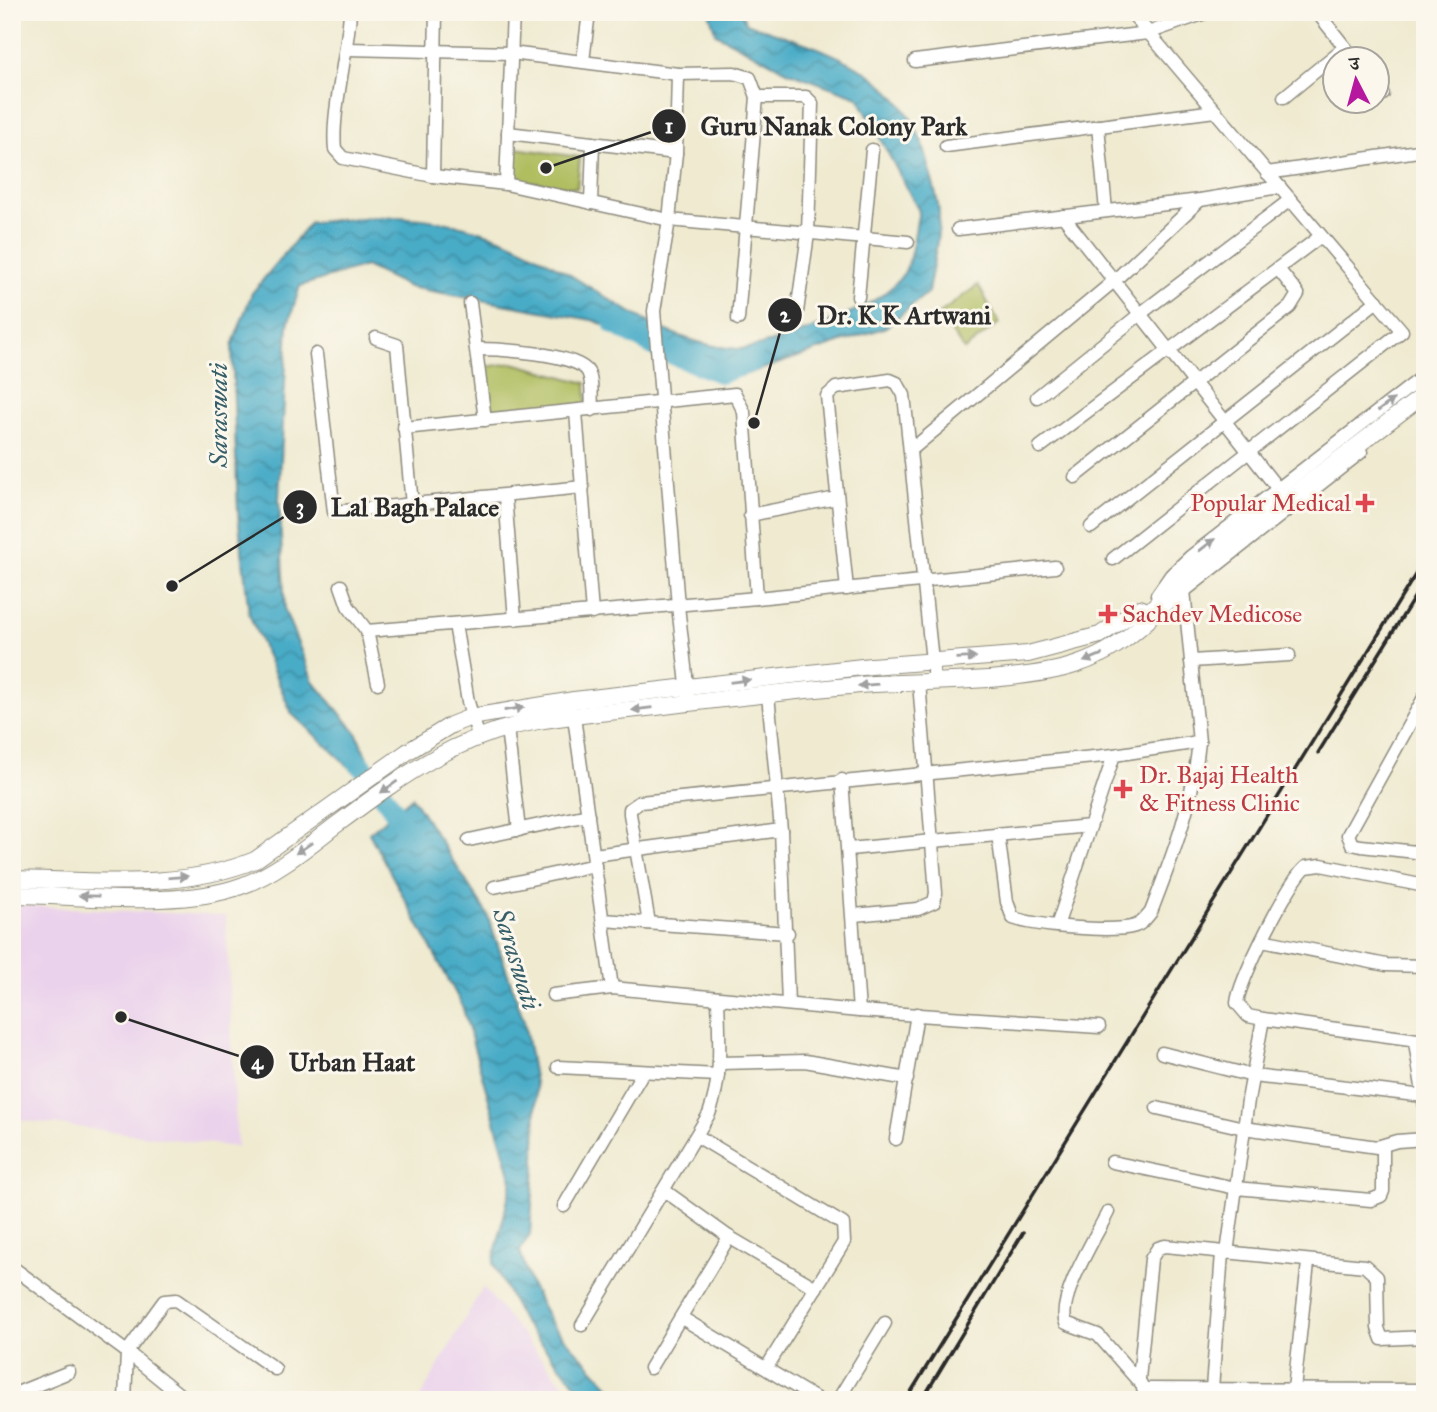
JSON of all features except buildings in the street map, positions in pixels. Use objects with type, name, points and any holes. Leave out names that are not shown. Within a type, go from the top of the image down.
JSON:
[{"type":"main road","points":[[12,879],[131,880],[229,871],[255,860],[407,752],[451,725],[471,717],[574,699],[768,695],[1029,673],[1076,665],[1115,649],[1175,584],[1425,394]]},
{"type":"main road","points":[[12,895],[154,897],[209,893],[242,886],[306,848],[419,766],[478,736],[507,728],[689,695],[932,660],[1028,654],[1100,635],[1148,612]]},
{"type":"street","points":[[350,12],[348,49],[335,129],[335,149],[344,158],[433,176],[506,184],[670,220],[908,242]]},
{"type":"street","points":[[433,176],[436,12]]},
{"type":"street","points":[[506,184],[513,12]]},
{"type":"street","points":[[583,61],[589,12]]},
{"type":"street","points":[[1113,559],[1402,331],[1131,12]]},
{"type":"street","points":[[915,61],[1149,33],[1208,12]]},
{"type":"street","points":[[1317,12],[1344,46]]},
{"type":"street","points":[[348,49],[511,53],[678,74],[743,75],[750,78],[757,97],[738,319]]},
{"type":"street","points":[[1284,97],[1322,66]]},
{"type":"street","points":[[678,74],[676,153],[670,220],[654,311],[678,606],[689,695]]},
{"type":"street","points":[[757,97],[806,97],[812,103],[808,234],[797,312]]},
{"type":"street","points":[[946,146],[1215,111]]},
{"type":"street","points":[[1098,126],[1106,211]]},
{"type":"street","points":[[508,133],[676,153]]},
{"type":"street","points":[[591,203],[593,143]]},
{"type":"street","points":[[858,297],[872,150]]},
{"type":"street","points":[[1267,173],[1425,150]]},
{"type":"street","points":[[958,229],[1200,200],[1280,187]]},
{"type":"street","points":[[911,450],[1114,281],[1200,200]]},
{"type":"street","points":[[1037,397],[1140,314],[1290,200]]},
{"type":"street","points":[[1063,216],[1278,489]]},
{"type":"street","points":[[1040,447],[1321,236]]},
{"type":"street","points":[[1075,477],[1297,300],[1296,289],[1279,270]]},
{"type":"street","points":[[1091,527],[1377,301]]},
{"type":"street","points":[[470,303],[485,420]]},
{"type":"street","points":[[376,338],[397,345],[412,505]]},
{"type":"street","points":[[477,349],[520,349],[581,366],[589,375],[592,410]]},
{"type":"street","points":[[316,354],[334,512],[583,487]]},
{"type":"street","points":[[1148,612],[1157,595],[1178,568],[1425,375]]},
{"type":"street","points":[[847,589],[827,404],[831,390],[890,380],[897,383],[904,395],[932,660],[927,681],[925,772],[936,893],[934,902],[918,909],[854,915]]},
{"type":"street","points":[[404,428],[735,394],[742,403],[757,598]]},
{"type":"street","points":[[1148,612],[1184,590],[1425,403]]},
{"type":"street","points":[[576,412],[592,613]]},
{"type":"street","points":[[505,496],[515,619]]},
{"type":"street","points":[[750,515],[837,498]]},
{"type":"street","points":[[367,631],[678,606],[1055,567]]},
{"type":"street","points":[[341,586],[348,606],[367,631],[378,684]]},
{"type":"street","points":[[998,834],[1009,913],[1023,922],[1125,928],[1137,926],[1151,912],[1191,802],[1199,742],[1184,590]]},
{"type":"street","points":[[455,624],[471,717],[478,736]]},
{"type":"street","points":[[1191,661],[1289,655]]},
{"type":"street","points":[[768,695],[788,933],[788,1003]]},
{"type":"street","points":[[1425,696],[1348,835],[1352,844],[1421,852],[1425,840]]},
{"type":"street","points":[[574,717],[612,988]]},
{"type":"street","points":[[507,728],[519,830]]},
{"type":"street","points":[[649,923],[630,808],[640,802],[1114,755],[1199,742]]},
{"type":"street","points":[[1058,926],[1114,755]]},
{"type":"street","points":[[842,780],[859,1011]]},
{"type":"street","points":[[469,840],[588,815]]},
{"type":"street","points":[[849,849],[1090,826]]},
{"type":"street","points":[[494,887],[636,849],[781,830]]},
{"type":"street","points":[[1425,886],[1321,865],[1306,867],[1262,940],[1238,992],[1237,1003],[1248,1016],[1420,1041],[1425,1107]]},
{"type":"street","points":[[603,920],[788,933]]},
{"type":"street","points":[[1262,940],[1386,965],[1425,966]]},
{"type":"street","points":[[553,995],[612,988],[859,1011],[1099,1027]]},
{"type":"street","points":[[582,1325],[666,1191],[715,1097],[719,1069],[718,998]]},
{"type":"street","points":[[896,1139],[917,1014]]},
{"type":"street","points":[[1212,1389],[1225,1253],[1263,1019]]},
{"type":"street","points":[[1163,1053],[1253,1076],[1424,1096]]},
{"type":"street","points":[[558,1067],[643,1072],[719,1069],[805,1061],[907,1079]]},
{"type":"street","points":[[564,1206],[643,1072]]},
{"type":"street","points":[[1157,1108],[1244,1128],[1383,1146],[1397,1141],[1425,1139]]},
{"type":"street","points":[[697,1136],[843,1224],[844,1242],[767,1367]]},
{"type":"street","points":[[1112,1162],[1236,1188],[1376,1199],[1383,1191],[1383,1146]]},
{"type":"street","points":[[666,1191],[729,1237],[816,1288]]},
{"type":"street","points":[[1108,1212],[1066,1299],[1063,1317],[1066,1323],[1098,1335],[1139,1389]]},
{"type":"street","points":[[650,1368],[729,1237]]},
{"type":"street","points":[[1139,1389],[1154,1252],[1165,1247],[1308,1263],[1365,1266],[1372,1271],[1378,1283],[1378,1328],[1382,1339],[1425,1337]]},
{"type":"street","points":[[1294,1389],[1308,1263]]},
{"type":"street","points":[[12,1267],[187,1400]]},
{"type":"street","points":[[121,1398],[127,1352],[164,1301],[176,1300],[275,1369]]},
{"type":"street","points":[[682,1318],[818,1400]]},
{"type":"street","points":[[838,1400],[885,1323]]},
{"type":"street","points":[[19,1396],[69,1372]]},
{"type":"street","points":[[1139,1389],[1212,1389],[1237,1394],[1294,1389],[1403,1395],[1425,1390]]},
{"type":"shaded area","points":[[12,905],[226,916],[237,1147],[12,1119]]},
{"type":"shaded area","points":[[483,1287],[576,1400],[419,1400]]},
{"type":"green space","points":[[515,148],[580,157],[577,188],[511,179]]},
{"type":"green space","points":[[978,285],[999,323],[964,350],[939,314]]},
{"type":"green space","points":[[513,363],[586,383],[587,405],[497,414],[489,407],[484,367]]},
{"type":"water","points":[[709,12],[741,12],[746,23],[839,57],[887,88],[906,111],[921,139],[939,207],[938,236],[928,292],[886,327],[741,376],[592,320],[409,287],[365,266],[300,286],[288,325],[279,500],[285,611],[313,681],[356,732],[370,764],[355,772],[292,714],[249,614],[238,514],[232,346],[252,293],[310,223],[400,217],[465,227],[521,247],[640,318],[703,344],[738,349],[756,346],[821,325],[870,303],[889,290],[907,268],[919,211],[858,97],[789,72],[716,34]]},
{"type":"water","points":[[412,797],[487,914],[524,1021],[536,1089],[535,1167],[530,1234],[520,1251],[531,1285],[553,1326],[614,1391],[628,1400],[589,1400],[523,1322],[493,1263],[512,1181],[462,1005],[369,833]]},
{"type":"waterway","name":"Saraswati","points":[[614,324],[664,351],[721,373],[754,361]]},
{"type":"waterway","name":"Saraswati","points":[[345,747],[370,775],[411,836]]},
{"type":"railway","points":[[906,1400],[1425,559]]},
{"type":"railway","points":[[1318,753],[1425,580]]},
{"type":"railway","points":[[922,1400],[1023,1233]]},
{"type":"place","name":"Guru Nanak Colony Park","points":[[546,168]]},
{"type":"place","name":"Dr. K K Artwani","points":[[754,423]]},
{"type":"place","name":"Popular Medical","points":[[1365,503]]},
{"type":"place","name":"Lal Bagh Palace","points":[[172,586]]},
{"type":"place","name":"Sachdev Medicose","points":[[1108,614]]},
{"type":"place","name":"Dr. Bajaj Health & Fitness Clinic","points":[[1123,789]]},
{"type":"place","name":"Urban Haat","points":[[121,1017]]}]
